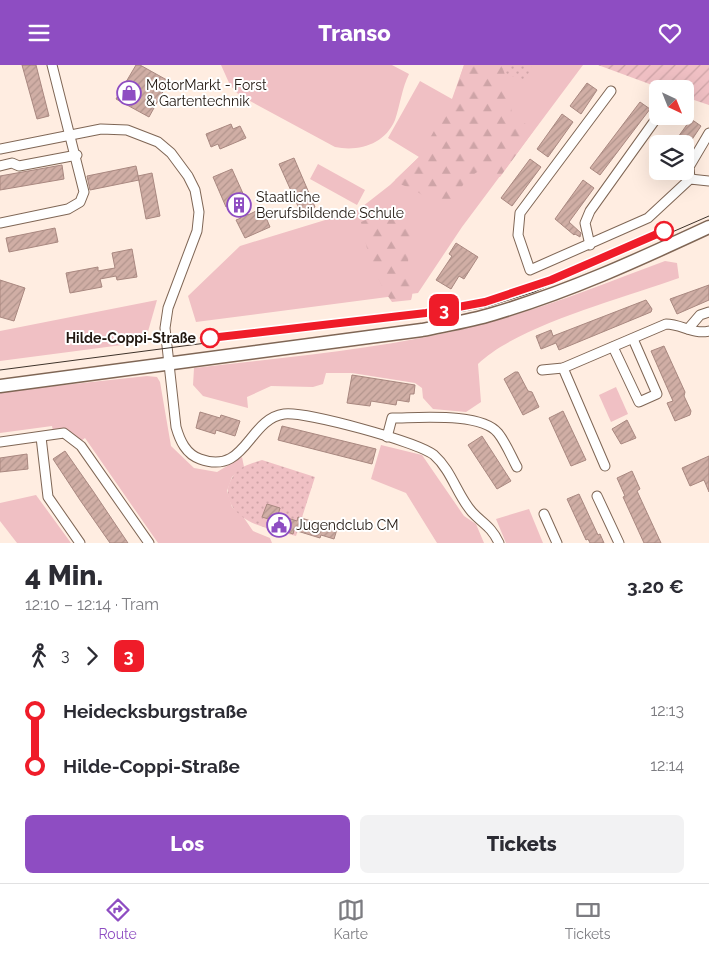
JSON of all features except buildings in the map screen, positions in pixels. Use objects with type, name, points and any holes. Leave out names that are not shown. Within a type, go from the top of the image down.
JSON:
[{"type":"main road","points":[[0,385],[422,330],[491,315],[609,273],[709,227]]},
{"type":"street","points":[[0,223],[68,209],[80,201],[84,192],[72,135],[52,65]]},
{"type":"street","points":[[611,91],[522,211],[518,220],[518,235],[530,270],[648,219],[689,180]]},
{"type":"street","points":[[590,245],[585,223],[590,211],[652,125]]},
{"type":"street","points":[[0,149],[101,129],[128,130],[158,142],[171,153],[185,170],[195,190],[200,212],[197,231],[168,308],[165,328],[179,438],[188,452],[207,462],[222,462],[233,458],[268,420],[284,414],[309,417],[387,437],[432,454],[444,467],[472,512],[494,532],[499,543]]},
{"type":"street","points":[[694,158],[709,133]]},
{"type":"street","points":[[0,166],[12,163],[19,166],[77,155]]},
{"type":"street","points":[[694,179],[709,181]]},
{"type":"street","points":[[688,329],[700,315],[709,312]]},
{"type":"street","points":[[542,370],[563,368],[666,324],[675,324],[698,333],[709,331]]},
{"type":"street","points":[[613,347],[639,402],[657,394],[633,339]]},
{"type":"street","points":[[563,368],[605,466]]},
{"type":"street","points":[[387,437],[392,418],[451,417],[485,424],[497,431],[517,467]]},
{"type":"street","points":[[0,442],[64,433],[80,446],[148,543]]},
{"type":"street","points":[[41,437],[48,497],[80,543]]},
{"type":"street","points":[[596,496],[619,543]]},
{"type":"street","points":[[544,514],[556,543]]},
{"type":"green space","points":[[221,65],[392,65],[409,74],[395,120],[385,135],[362,147],[344,148],[335,147],[239,95],[230,85]]},
{"type":"green space","points":[[464,65],[583,65],[462,227],[418,293],[196,322],[188,296],[240,246],[358,210],[390,185],[419,157],[388,138],[420,81],[452,99]]},
{"type":"green space","points":[[464,65],[502,65],[510,92],[512,117],[501,141],[520,120],[534,130],[500,177],[480,170],[467,179],[453,200],[442,208],[413,189],[397,183],[395,180],[419,157],[453,98]]},
{"type":"green space","points":[[508,65],[532,65],[525,82],[505,73]]},
{"type":"green space","points":[[598,65],[709,65],[709,105],[694,100],[694,80],[649,80],[649,84]]},
{"type":"green space","points":[[318,164],[365,190],[357,205],[310,179]]},
{"type":"green space","points":[[390,204],[401,209],[411,222],[412,230],[408,265],[412,287],[411,300],[392,302],[376,274],[363,232],[361,222],[375,216]]},
{"type":"green space","points":[[665,261],[677,263],[679,278],[545,325],[496,350],[478,364],[481,402],[466,412],[433,409],[423,398],[422,388],[415,383],[352,373],[326,373],[323,384],[313,387],[271,386],[247,397],[248,408],[203,396],[193,385],[194,368],[336,351],[441,334],[499,320]]},
{"type":"green space","points":[[157,300],[145,342],[0,361],[0,331]]},
{"type":"green space","points":[[147,376],[157,377],[160,382],[171,446],[194,468],[217,472],[242,457],[244,467],[232,477],[227,491],[232,507],[242,515],[253,531],[270,538],[272,543],[158,543],[85,438],[81,441],[67,430],[53,431],[52,426],[0,433],[0,392]]},
{"type":"green space","points":[[616,387],[628,414],[611,422],[599,395]]},
{"type":"green space","points":[[381,445],[422,455],[464,516],[476,524],[484,543],[437,543],[406,493],[371,479]]},
{"type":"green space","points":[[262,460],[315,477],[296,536],[255,524],[238,513],[232,506],[228,490],[235,474],[243,467]]},
{"type":"green space","points":[[36,495],[71,543],[17,543],[0,521],[0,503]]},
{"type":"green space","points":[[529,509],[543,543],[506,543],[496,519]]},
{"type":"tram line","points":[[0,370],[321,328],[442,315],[486,307],[534,292],[709,216]]},
{"type":"tram line","name":"3","points":[[210,338],[464,307],[514,294],[551,280],[664,231]]},
{"type":"place","name":"MotorMarkt - Forst & Gartentechnik","points":[[129,93]]},
{"type":"place","name":"Staatliche Berufsbildende Schule","points":[[239,205]]},
{"type":"place","name":"Hilde-Coppi-Straße","points":[[210,338]]},
{"type":"place","name":"Jugendclub CM","points":[[279,525]]}]
